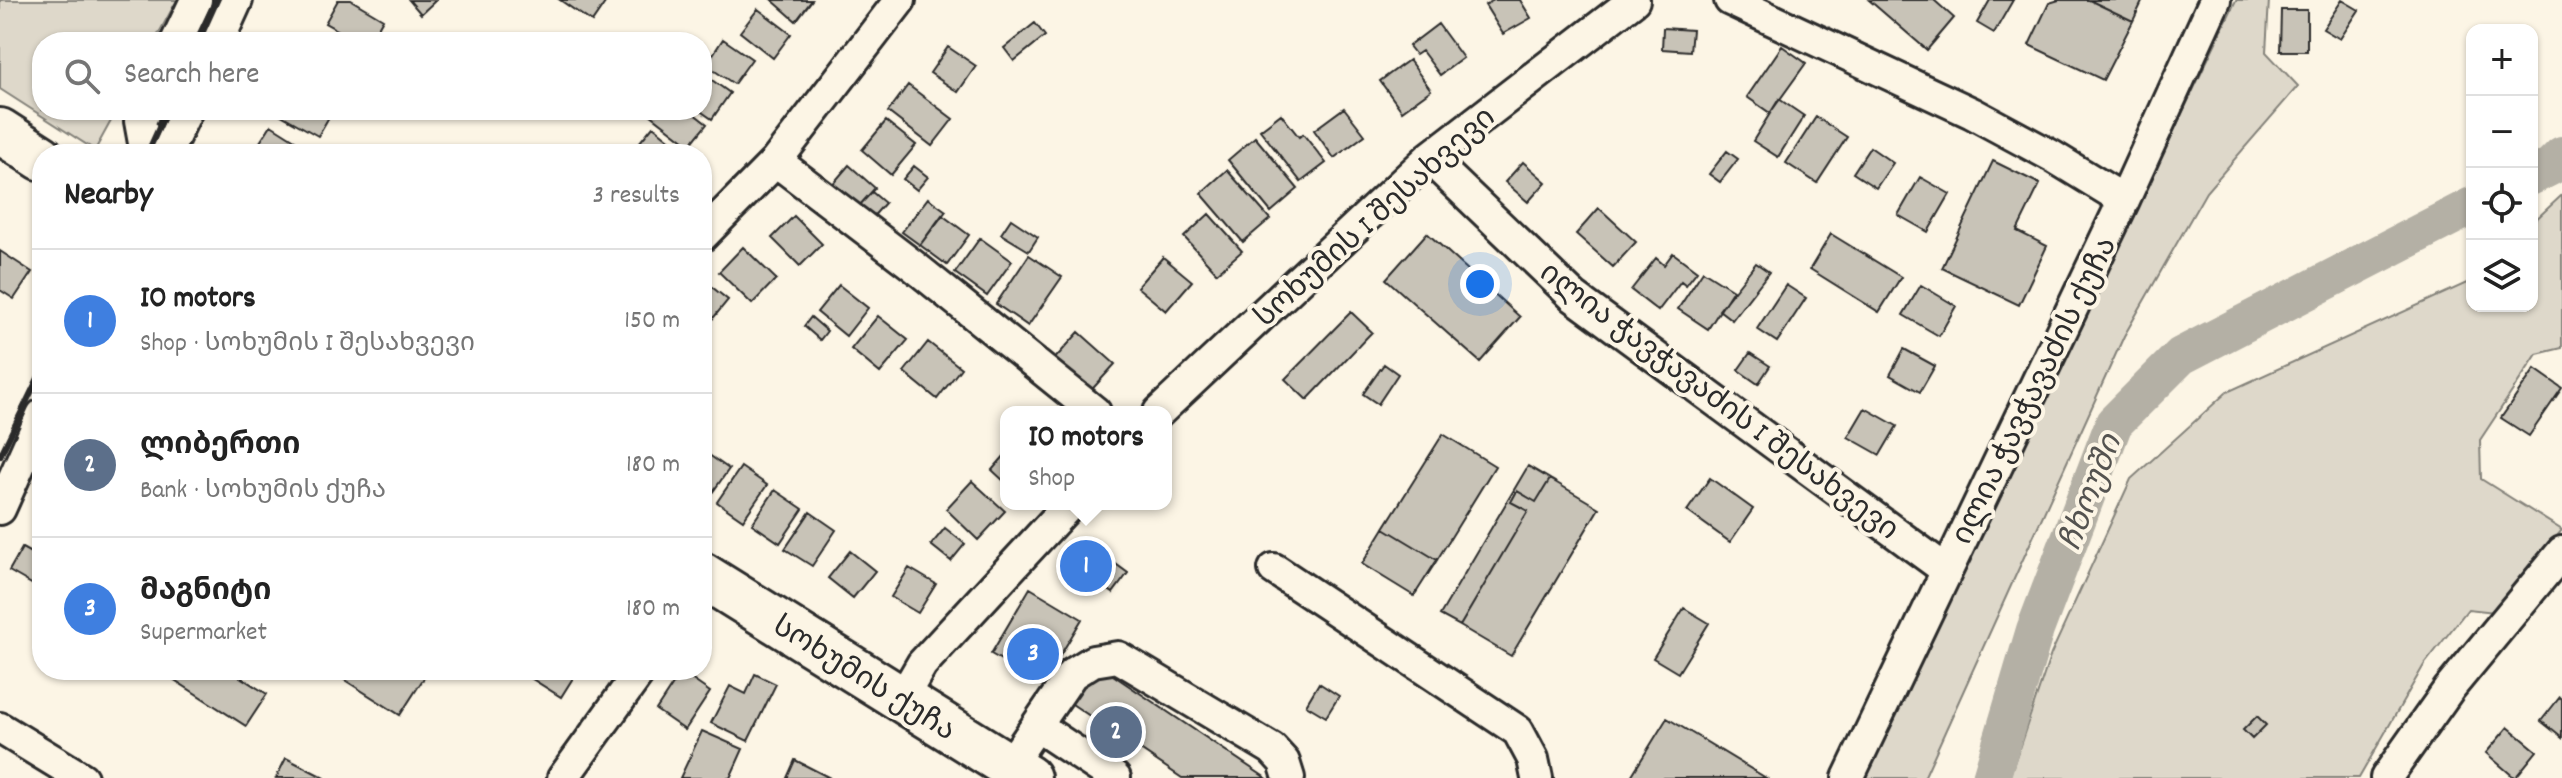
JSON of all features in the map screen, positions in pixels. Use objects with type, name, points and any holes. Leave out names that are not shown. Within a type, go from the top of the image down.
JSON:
[{"type":"highway","points":[[0,131],[32,152]]},
{"type":"highway","name":"სოხუმის ქუჩა","points":[[712,585],[1018,772]]},
{"type":"street","points":[[181,32],[196,0]]},
{"type":"street","points":[[223,32],[237,0]]},
{"type":"street","points":[[712,226],[776,161],[900,0]]},
{"type":"street","name":"სოხუმის I შესახვევი","points":[[1165,406],[1429,158],[1634,0]]},
{"type":"street","points":[[1730,0],[1972,113],[2052,156],[2124,200]]},
{"type":"street","name":"ილია ჭავჭავაძის ქუჩა","points":[[1848,778],[2124,200],[2215,0]]},
{"type":"street","points":[[142,120],[145,144]]},
{"type":"street","points":[[171,144],[182,120]]},
{"type":"street","name":"ილია ჭავჭავაძის I შესახვევი","points":[[1429,158],[1574,297],[1946,570]]},
{"type":"street","points":[[776,161],[915,267],[1088,406]]},
{"type":"street","points":[[0,509],[32,437]]},
{"type":"street","points":[[901,700],[922,664],[1064,510]]},
{"type":"street","points":[[2386,778],[2449,689],[2562,552]]},
{"type":"street","points":[[1274,569],[1518,731],[1533,759],[1537,778]]},
{"type":"street","points":[[1018,772],[1037,726],[1072,674],[1093,661],[1118,657],[1272,749],[1284,762],[1289,778]]},
{"type":"street","points":[[563,778],[634,680]]},
{"type":"street","points":[[1037,726],[1115,778]]},
{"type":"street","points":[[0,728],[82,778]]},
{"type":"shaded area","points":[[0,0],[177,0],[159,32],[32,32],[32,110],[0,89]]},
{"type":"shaded area","points":[[2236,0],[2269,0],[2266,52],[2298,86],[2206,192],[2124,336],[1924,778],[1866,778]]},
{"type":"shaded area","points":[[48,120],[112,120],[98,144],[86,144]]},
{"type":"shaded area","points":[[2562,195],[2562,348],[2537,354],[2480,440],[2481,479],[2562,530],[2495,612],[2468,609],[2424,665],[2359,778],[2009,778],[2051,654],[2131,479],[2227,392],[2466,283],[2466,312],[2538,312],[2538,217]]},
{"type":"building","points":[[338,0],[351,0],[383,19],[376,32],[341,32],[325,23]]},
{"type":"building","points":[[409,0],[436,0],[421,14]]},
{"type":"building","points":[[560,0],[607,0],[592,22]]},
{"type":"building","points":[[772,0],[812,0],[796,21]]},
{"type":"building","points":[[1494,0],[1520,0],[1531,18],[1503,34],[1485,5]]},
{"type":"building","points":[[1869,0],[1934,0],[1954,18],[1927,50]]},
{"type":"building","points":[[1990,0],[2013,0],[1994,33],[1977,23]]},
{"type":"building","points":[[2089,0],[2133,21],[2103,80],[2029,45],[2049,3]]},
{"type":"building","points":[[2089,0],[2143,0],[2133,21]]},
{"type":"building","points":[[2342,0],[2359,10],[2340,39],[2323,29]]},
{"type":"building","points":[[758,9],[791,34],[773,58],[740,32]]},
{"type":"building","points":[[2281,10],[2307,10],[2307,51],[2280,51]]},
{"type":"building","points":[[1035,23],[1045,36],[1014,61],[1004,48]]},
{"type":"building","points":[[1438,24],[1463,58],[1440,75],[1422,51],[1416,55],[1409,46]]},
{"type":"building","points":[[1663,28],[1692,30],[1690,51],[1662,49]]},
{"type":"building","points":[[723,39],[752,59],[734,84],[712,69],[712,56]]},
{"type":"building","points":[[1782,46],[1806,63],[1770,113],[1747,97]]},
{"type":"building","points":[[948,47],[976,66],[958,92],[930,73]]},
{"type":"building","points":[[1409,60],[1431,90],[1402,111],[1380,81]]},
{"type":"building","points":[[712,80],[730,93],[712,119]]},
{"type":"building","points":[[908,85],[953,119],[932,146],[888,112]]},
{"type":"building","points":[[1779,99],[1804,116],[1778,157],[1753,141]]},
{"type":"building","points":[[1344,108],[1365,135],[1334,158],[1314,130]]},
{"type":"building","points":[[1281,114],[1299,137],[1303,134],[1326,163],[1301,182],[1260,130]]},
{"type":"building","points":[[1816,117],[1847,137],[1817,183],[1786,163]]},
{"type":"building","points":[[290,120],[327,120],[318,136]]},
{"type":"building","points":[[658,120],[702,120],[707,124],[689,144]]},
{"type":"building","points":[[886,121],[916,145],[891,175],[862,150]]},
{"type":"building","points":[[271,125],[301,144],[259,144]]},
{"type":"building","points":[[653,126],[676,144],[638,144]]},
{"type":"building","points":[[1255,137],[1298,189],[1271,212],[1228,160]]},
{"type":"building","points":[[1870,147],[1893,163],[1876,188],[1853,173]]},
{"type":"building","points":[[1727,151],[1738,159],[1720,182],[1709,174]]},
{"type":"building","points":[[1993,161],[2040,184],[2017,231],[2047,246],[2019,305],[1942,268]]},
{"type":"building","points":[[1523,162],[1546,182],[1528,202],[1505,182]]},
{"type":"building","points":[[849,165],[875,188],[851,215],[825,193]]},
{"type":"building","points":[[914,166],[928,177],[917,190],[903,179]]},
{"type":"building","points":[[1227,170],[1270,219],[1243,242],[1201,193]]},
{"type":"building","points":[[1920,177],[1950,194],[1928,232],[1898,215]]},
{"type":"building","points":[[872,192],[885,203],[871,219],[858,207]]},
{"type":"building","points":[[928,198],[946,211],[920,245],[902,232]]},
{"type":"building","points":[[1599,208],[1636,242],[1613,267],[1576,234]]},
{"type":"building","points":[[1209,214],[1242,251],[1217,273],[1184,237]]},
{"type":"building","points":[[942,215],[969,235],[947,265],[920,245]]},
{"type":"building","points":[[794,216],[822,244],[800,266],[772,238]]},
{"type":"building","points":[[1011,219],[1038,237],[1029,251],[1001,234]]},
{"type":"building","points":[[1427,233],[1520,317],[1480,362],[1386,279]]},
{"type":"building","points":[[1831,234],[1901,277],[1879,312],[1810,269]]},
{"type":"building","points":[[980,238],[1012,261],[987,296],[955,273]]},
{"type":"building","points":[[743,247],[776,279],[752,304],[719,272]]},
{"type":"building","points":[[0,251],[32,272],[14,299],[0,290]]},
{"type":"building","points":[[1673,253],[1697,271],[1686,285],[1681,281],[1658,311],[1631,290],[1656,258],[1664,265]]},
{"type":"building","points":[[1029,255],[1062,277],[1028,326],[996,304]]},
{"type":"building","points":[[1163,257],[1192,281],[1166,311],[1137,287]]},
{"type":"building","points":[[1756,263],[1769,272],[1732,320],[1719,310]]},
{"type":"building","points":[[1703,271],[1733,290],[1708,329],[1678,309]]},
{"type":"building","points":[[839,285],[868,308],[846,336],[817,312]]},
{"type":"building","points":[[1786,285],[1806,298],[1777,342],[1757,329]]},
{"type":"building","points":[[1921,285],[1956,306],[1939,336],[1903,315]]},
{"type":"building","points":[[712,287],[728,300],[712,320]]},
{"type":"building","points":[[1351,312],[1372,332],[1307,400],[1285,379]]},
{"type":"building","points":[[878,316],[908,340],[880,373],[851,349]]},
{"type":"building","points":[[811,317],[827,331],[820,340],[804,326]]},
{"type":"building","points":[[1079,332],[1115,364],[1086,396],[1050,364]]},
{"type":"building","points":[[928,342],[961,368],[937,399],[904,372]]},
{"type":"building","points":[[1904,349],[1935,366],[1920,392],[1890,375]]},
{"type":"building","points":[[1750,353],[1770,366],[1758,384],[1738,370]]},
{"type":"building","points":[[1384,364],[1398,374],[1378,404],[1363,394]]},
{"type":"building","points":[[2535,369],[2562,388],[2529,436],[2501,418]]},
{"type":"building","points":[[1865,408],[1897,426],[1880,455],[1848,437]]},
{"type":"building","points":[[1443,434],[1495,466],[1437,560],[1384,528]]},
{"type":"building","points":[[712,457],[729,469],[712,493]]},
{"type":"building","points":[[1000,461],[1000,477],[992,470]]},
{"type":"building","points":[[1528,466],[1550,479],[1536,502],[1517,491],[1511,502],[1528,511],[1460,626],[1440,615]]},
{"type":"building","points":[[741,467],[767,485],[743,520],[717,502]]},
{"type":"building","points":[[1710,478],[1753,509],[1730,542],[1687,511]]},
{"type":"building","points":[[1550,479],[1599,508],[1511,656],[1460,626],[1528,511],[1511,502],[1517,491],[1536,502]]},
{"type":"building","points":[[972,481],[1000,506],[1000,510],[1005,511],[978,540],[946,509]]},
{"type":"building","points":[[775,490],[803,509],[780,543],[752,524]]},
{"type":"building","points":[[810,512],[836,530],[812,566],[785,549]]},
{"type":"building","points":[[945,528],[965,544],[951,561],[931,545]]},
{"type":"building","points":[[1384,528],[1437,560],[1414,596],[1362,564]]},
{"type":"building","points":[[1075,543],[1087,552],[1091,546],[1128,573],[1113,593],[1064,558]]},
{"type":"building","points":[[22,548],[32,554],[32,584],[9,571]]},
{"type":"building","points":[[850,551],[875,571],[853,598],[828,578]]},
{"type":"building","points":[[909,568],[936,584],[918,613],[891,597]]},
{"type":"building","points":[[1030,588],[1082,619],[1043,684],[991,654]]},
{"type":"building","points":[[1684,608],[1709,623],[1678,673],[1653,658]]},
{"type":"building","points":[[1095,663],[1266,778],[1182,778],[1069,702]]},
{"type":"building","points":[[755,674],[776,684],[748,741],[711,723],[730,686],[746,694]]},
{"type":"building","points":[[175,680],[245,680],[267,694],[246,726]]},
{"type":"building","points":[[345,680],[423,680],[400,715]]},
{"type":"building","points":[[534,680],[572,680],[561,697]]},
{"type":"building","points":[[676,680],[693,680],[710,692],[685,730],[656,710]]},
{"type":"building","points":[[1319,683],[1339,696],[1326,717],[1306,705]]},
{"type":"building","points":[[2560,697],[2562,699],[2562,738],[2541,721]]},
{"type":"building","points":[[2257,716],[2266,725],[2252,739],[2243,730]]},
{"type":"building","points":[[1667,718],[1766,778],[1630,778]]},
{"type":"building","points":[[2508,727],[2537,751],[2515,778],[2486,753]]},
{"type":"building","points":[[702,731],[743,749],[730,778],[680,778]]},
{"type":"building","points":[[286,758],[325,778],[276,778]]},
{"type":"building","points":[[795,760],[830,778],[787,778]]},
{"type":"waterway","name":"ჩხოუში","points":[[2538,173],[2562,155]]},
{"type":"waterway","name":"ჩხოუში","points":[[1991,778],[2035,630],[2114,423],[2181,356],[2466,209]]},
{"type":"railway","points":[[202,32],[216,0]]},
{"type":"railway","points":[[152,144],[162,120]]},
{"type":"railway","points":[[0,456],[32,390]]},
{"type":"place","name":"IO motors","points":[[1086,566]]},
{"type":"place","name":"მაგნიტი","points":[[1033,654]]},
{"type":"place","name":"ლიბერთი","points":[[1116,732]]}]
